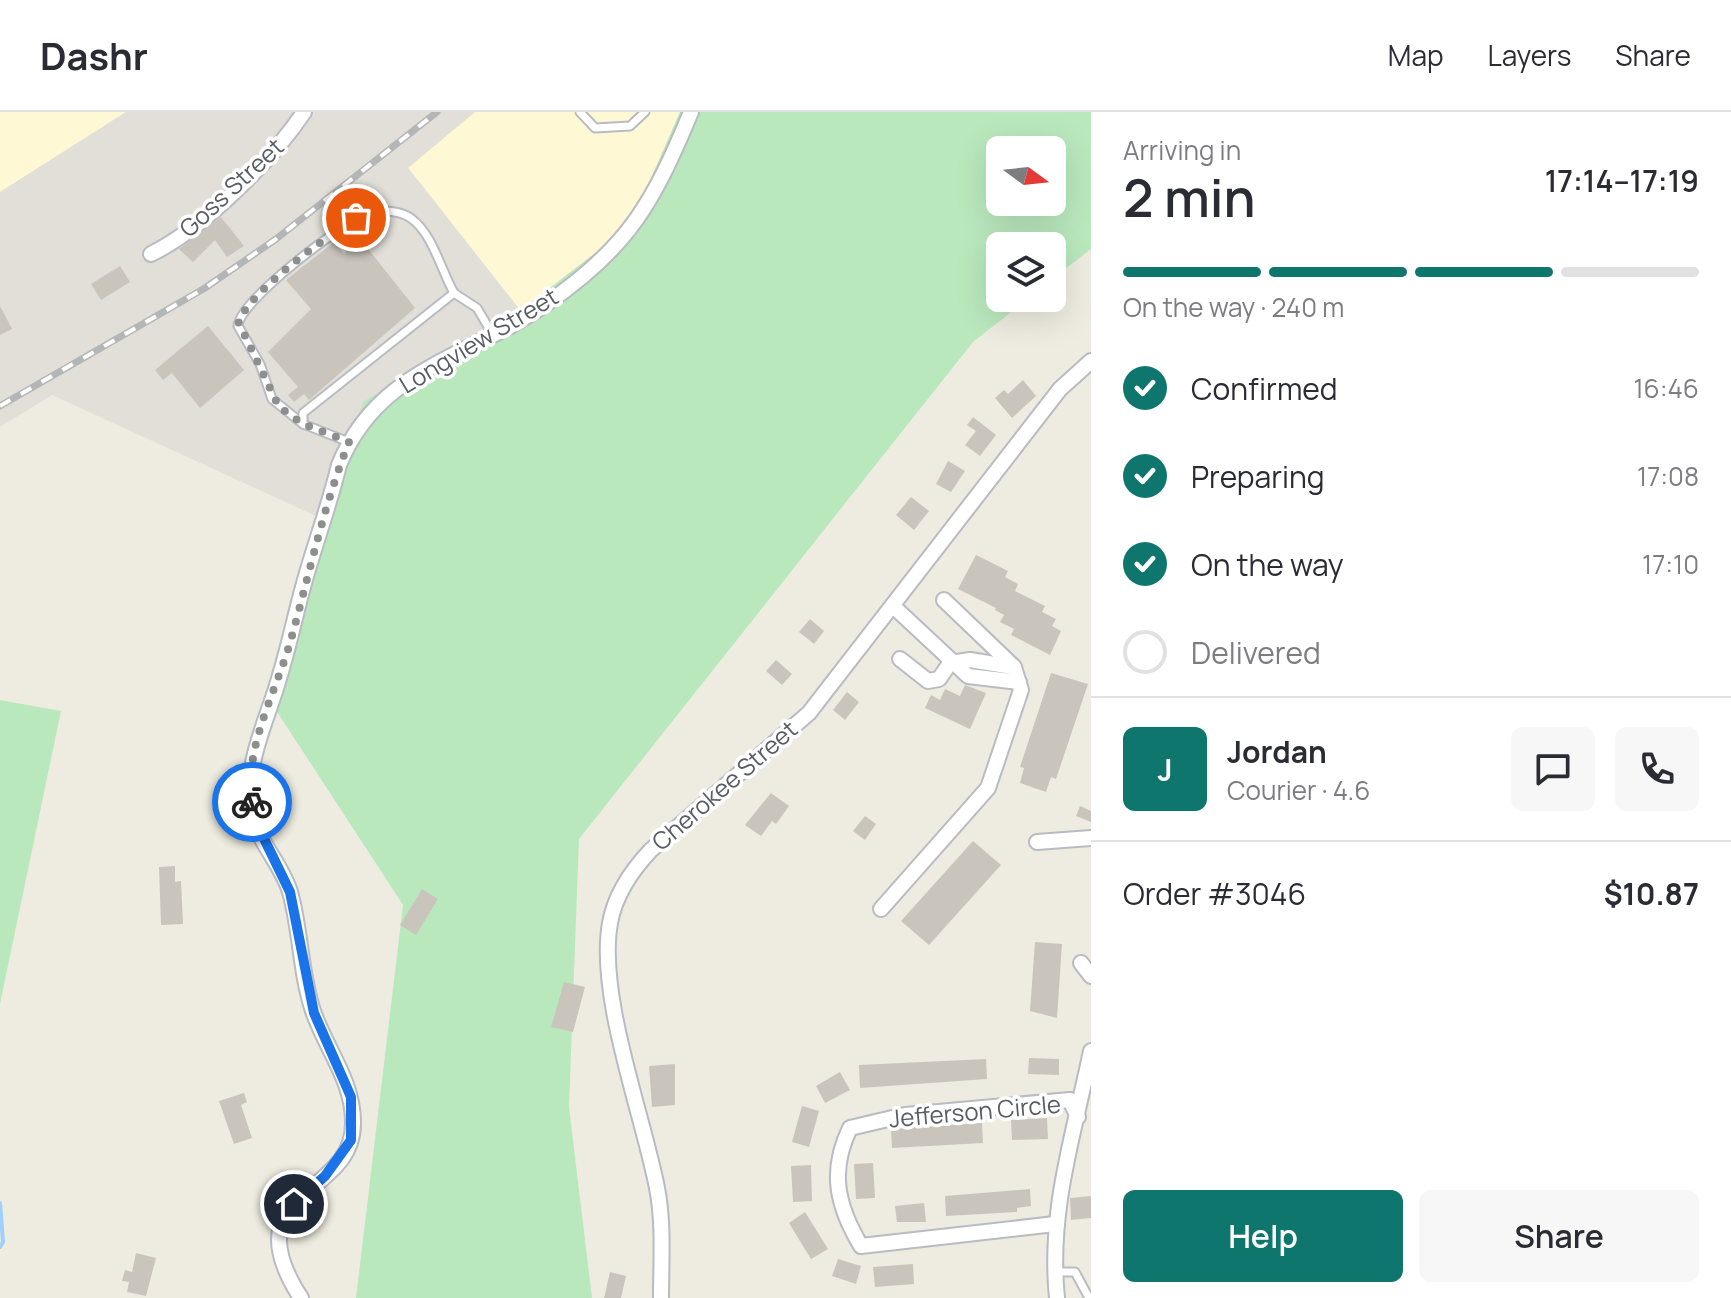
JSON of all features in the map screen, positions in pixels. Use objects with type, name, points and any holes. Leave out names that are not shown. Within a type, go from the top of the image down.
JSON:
[{"type":"street","name":"Goss Street","points":[[151,254],[171,244],[271,156],[304,112]]},
{"type":"street","name":"Longview Street","points":[[301,1298],[281,1258],[279,1233],[294,1204],[325,1176],[351,1140],[351,1097],[314,1013],[290,892],[254,818],[250,776],[254,751],[277,687],[303,585],[349,442],[378,402],[445,357],[493,335],[547,303],[625,237],[650,204],[691,112]]},
{"type":"street","name":"Cherokee Street","points":[[661,1298],[658,1191],[616,1017],[610,964],[610,923],[630,873],[651,850],[809,713],[1060,389],[1091,361]]},
{"type":"street","points":[[881,909],[982,799],[1021,690],[1014,667],[944,600]]},
{"type":"street","points":[[893,606],[950,663],[968,676],[1019,682]]},
{"type":"street","points":[[900,659],[928,681],[939,679],[950,663],[970,660],[1014,667]]},
{"type":"street","points":[[1037,842],[1091,838]]},
{"type":"street","points":[[1081,963],[1091,976]]},
{"type":"street","points":[[1057,1298],[1055,1224],[1063,1166],[1078,1117],[1091,1051]]},
{"type":"street","name":"Jefferson Circle","points":[[1055,1224],[861,1246],[843,1216],[837,1153],[850,1128],[905,1115],[1070,1100],[1078,1117]]},
{"type":"lane","points":[[580,112],[595,128],[630,126],[645,112]]},
{"type":"lane","points":[[349,442],[303,424],[272,399],[256,357],[238,326],[248,307],[291,268],[356,218],[385,211],[411,218],[428,240],[454,293],[477,308],[493,335]]},
{"type":"lane","points":[[303,424],[303,413],[454,293]]},
{"type":"lane","points":[[1054,1273],[1075,1272],[1089,1298]]},
{"type":"shaded area","points":[[0,112],[126,112],[0,192]]},
{"type":"shaded area","points":[[126,112],[475,112],[408,168],[520,310],[364,401],[316,516],[52,395],[0,427],[0,192]]},
{"type":"shaded area","points":[[475,112],[680,112],[631,226],[520,310],[408,167]]},
{"type":"green space","points":[[680,112],[1091,112],[1091,249],[1066,268],[1066,232],[986,232],[986,312],[1011,312],[973,342],[579,839],[569,1107],[592,1298],[356,1298],[403,905],[268,698],[316,516],[364,401],[524,308],[630,226]]},
{"type":"green space","points":[[0,700],[61,711],[0,1004]]},
{"type":"building","points":[[221,217],[244,246],[227,257],[215,240],[193,262],[179,249]]},
{"type":"building","points":[[361,240],[415,308],[309,400],[304,394],[294,402],[288,395],[298,387],[268,352],[311,309],[286,280],[334,242],[344,254]]},
{"type":"building","points":[[120,266],[130,282],[101,300],[91,284]]},
{"type":"building","points":[[0,306],[12,329],[0,335]]},
{"type":"building","points":[[208,326],[244,370],[200,408],[172,373],[163,380],[155,370]]},
{"type":"building","points":[[1023,380],[1036,396],[1012,418],[995,398],[1004,390],[1008,394]]},
{"type":"building","points":[[973,417],[996,435],[980,456],[965,445],[976,431],[967,425]]},
{"type":"building","points":[[948,461],[965,471],[951,492],[936,484]]},
{"type":"building","points":[[911,497],[929,511],[914,530],[896,515]]},
{"type":"building","points":[[976,555],[1008,571],[1005,577],[1018,584],[1015,591],[1045,606],[1042,612],[1056,619],[1052,626],[1061,631],[1050,655],[1011,635],[1014,629],[1000,622],[1004,615],[996,608],[958,589]]},
{"type":"building","points":[[810,619],[824,631],[814,644],[799,632]]},
{"type":"building","points":[[776,660],[792,674],[782,685],[766,671]]},
{"type":"building","points":[[1051,673],[1088,684],[1056,779],[1051,777],[1046,792],[1020,783],[1024,768],[1020,767]]},
{"type":"building","points":[[965,685],[986,693],[970,729],[925,708],[931,695],[940,700],[945,689],[960,696]]},
{"type":"building","points":[[847,692],[859,702],[845,720],[833,710]]},
{"type":"building","points":[[771,793],[789,806],[776,824],[772,821],[761,836],[745,825]]},
{"type":"building","points":[[1080,806],[1091,811],[1091,822],[1076,816]]},
{"type":"building","points":[[865,816],[876,824],[865,840],[853,831]]},
{"type":"building","points":[[973,841],[1001,865],[929,945],[901,921]]},
{"type":"building","points":[[175,866],[175,882],[181,881],[183,924],[161,925],[159,867]]},
{"type":"building","points":[[422,889],[438,899],[416,935],[400,925]]},
{"type":"building","points":[[1035,942],[1062,944],[1057,1018],[1030,1011]]},
{"type":"building","points":[[564,982],[585,987],[573,1032],[551,1027]]},
{"type":"building","points":[[1029,1058],[1059,1059],[1059,1075],[1028,1074]]},
{"type":"building","points":[[986,1059],[987,1079],[860,1088],[859,1065]]},
{"type":"building","points":[[675,1064],[675,1105],[652,1107],[649,1066]]},
{"type":"building","points":[[840,1072],[850,1090],[825,1103],[816,1086]]},
{"type":"building","points":[[244,1093],[247,1102],[241,1105],[252,1138],[234,1144],[219,1101]]},
{"type":"building","points":[[802,1106],[819,1111],[809,1147],[792,1142]]},
{"type":"building","points":[[1047,1118],[1048,1139],[1012,1140],[1011,1120]]},
{"type":"building","points":[[982,1123],[983,1143],[892,1148],[891,1129]]},
{"type":"building","points":[[873,1163],[875,1198],[856,1199],[854,1164]]},
{"type":"building","points":[[811,1165],[812,1201],[793,1202],[791,1166]]},
{"type":"building","points":[[1030,1189],[1031,1206],[1017,1208],[1017,1212],[946,1216],[945,1196]]},
{"type":"building","points":[[1091,1196],[1091,1218],[1071,1220],[1070,1198]]},
{"type":"building","points":[[924,1203],[926,1222],[897,1222],[895,1206]]},
{"type":"building","points":[[805,1212],[828,1249],[811,1259],[789,1223]]},
{"type":"building","points":[[136,1253],[156,1258],[146,1296],[127,1292],[129,1282],[122,1281],[125,1270],[132,1272]]},
{"type":"building","points":[[838,1259],[861,1266],[856,1284],[832,1276]]},
{"type":"building","points":[[913,1264],[914,1284],[875,1287],[873,1267]]},
{"type":"building","points":[[610,1272],[626,1276],[621,1298],[604,1298]]},
{"type":"waterway","points":[[0,1203],[3,1242],[0,1247]]},
{"type":"railway","points":[[0,406],[205,288],[276,239],[437,112]]},
{"type":"way so far","points":[[252,802],[250,776],[254,751],[277,687],[303,585],[329,508],[339,465],[349,442],[303,424],[279,407],[272,399],[260,364],[238,321],[255,299],[356,218]]},
{"type":"route","points":[[252,802],[254,818],[262,837],[290,892],[305,980],[314,1013],[351,1097],[354,1128],[351,1140],[325,1176],[294,1204]]}]
